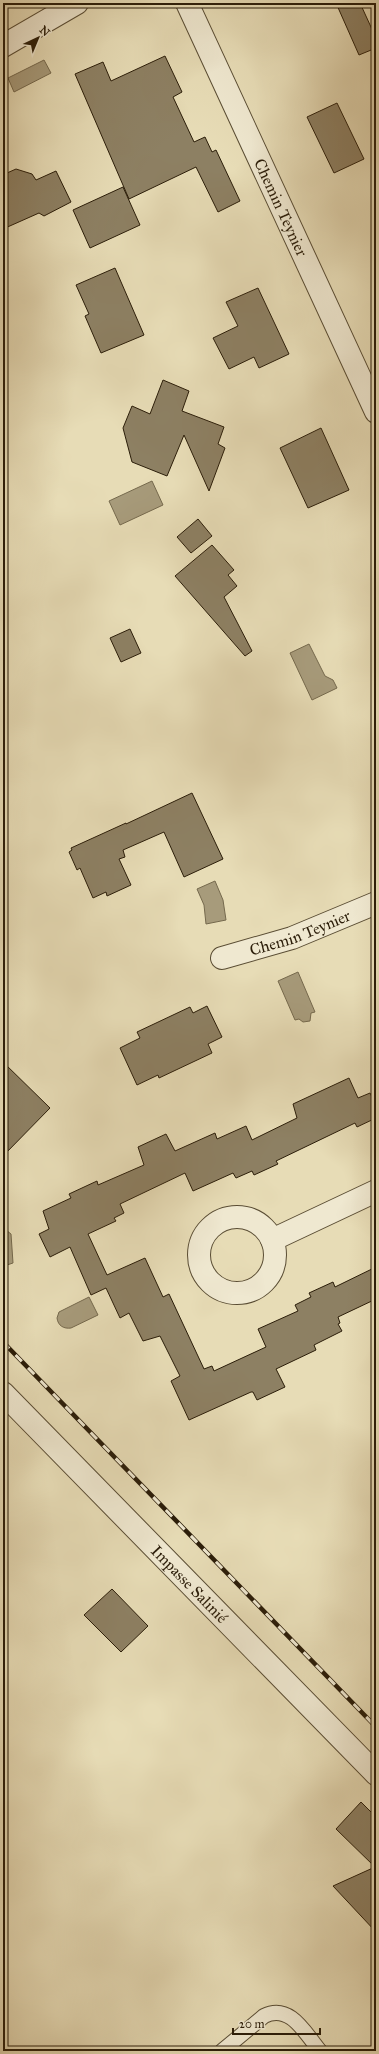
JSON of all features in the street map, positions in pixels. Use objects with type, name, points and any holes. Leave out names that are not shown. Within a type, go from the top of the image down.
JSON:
[{"type":"street","points":[[3,46],[77,3]]},
{"type":"street","name":"Chemin Teynier","points":[[187,3],[376,412]]},
{"type":"street","name":"Chemin Teynier","points":[[222,958],[292,938],[376,903]]},
{"type":"street","points":[[272,1240],[376,1191]]},
{"type":"street","name":"Impasse Salinié","points":[[3,1393],[376,1774]]},
{"type":"lane","points":[[222,2051],[264,2016],[271,2012],[279,2012],[287,2014],[296,2022],[320,2051]]},
{"type":"shaded area","points":[[44,60],[51,73],[14,92],[8,78]]},
{"type":"shaded area","points":[[152,481],[163,505],[120,525],[109,501]]},
{"type":"shaded area","points":[[309,644],[325,676],[333,680],[337,688],[312,700],[290,653]]},
{"type":"shaded area","points":[[215,881],[223,900],[226,920],[206,924],[204,905],[197,889]]},
{"type":"shaded area","points":[[298,972],[315,1012],[311,1013],[310,1021],[303,1022],[299,1019],[295,1020],[278,981]]},
{"type":"shaded area","points":[[6,1230],[11,1234],[13,1263],[4,1266],[3,1231]]},
{"type":"shaded area","points":[[89,1297],[98,1315],[71,1328],[66,1328],[60,1325],[57,1318],[59,1312]]},
{"type":"building","points":[[336,3],[360,3],[376,38],[376,48],[359,55]]},
{"type":"building","points":[[165,56],[182,92],[173,97],[194,142],[205,137],[212,152],[216,150],[240,201],[218,212],[196,167],[129,199],[75,74],[103,62],[111,81]]},
{"type":"building","points":[[337,103],[364,159],[334,173],[307,117]]},
{"type":"building","points":[[16,169],[32,174],[36,180],[56,171],[71,202],[44,216],[39,213],[3,229],[3,183],[7,173]]},
{"type":"building","points":[[123,187],[140,225],[90,248],[73,210]]},
{"type":"building","points":[[115,268],[144,335],[101,353],[85,316],[89,314],[76,285]]},
{"type":"building","points":[[258,288],[289,354],[259,368],[254,357],[229,369],[213,338],[238,326],[226,302]]},
{"type":"building","points":[[163,380],[189,391],[182,411],[224,427],[218,444],[225,448],[209,491],[184,435],[167,476],[132,462],[123,428],[132,406],[150,414]]},
{"type":"building","points":[[321,428],[349,490],[308,508],[280,448]]},
{"type":"building","points":[[198,519],[212,536],[191,553],[177,537]]},
{"type":"building","points":[[212,545],[234,570],[228,575],[237,586],[224,597],[252,651],[245,656],[175,576]]},
{"type":"building","points":[[130,629],[141,653],[121,662],[110,638]]},
{"type":"building","points":[[192,793],[223,859],[184,877],[164,832],[123,850],[125,857],[119,859],[131,885],[107,896],[106,892],[93,898],[80,868],[77,870],[69,852],[72,850],[71,848]]},
{"type":"building","points":[[207,1006],[222,1037],[208,1044],[212,1053],[159,1078],[158,1075],[137,1085],[120,1048],[140,1038],[137,1032],[190,1007],[193,1013]]},
{"type":"building","points":[[3,1062],[50,1108],[3,1156]]},
{"type":"building","points":[[349,1078],[358,1098],[370,1093],[376,1105],[376,1118],[357,1127],[355,1123],[276,1161],[278,1164],[254,1175],[252,1171],[236,1178],[233,1173],[193,1191],[185,1173],[120,1204],[124,1213],[114,1218],[116,1221],[88,1234],[107,1275],[145,1258],[163,1297],[169,1294],[204,1369],[212,1366],[214,1371],[266,1347],[258,1329],[298,1311],[295,1305],[311,1297],[309,1293],[333,1282],[335,1287],[376,1267],[376,1299],[338,1317],[340,1323],[338,1324],[342,1331],[314,1345],[316,1350],[276,1369],[285,1387],[257,1400],[253,1392],[251,1392],[189,1420],[171,1381],[180,1376],[160,1336],[143,1341],[129,1313],[120,1318],[106,1288],[91,1295],[70,1247],[50,1257],[39,1234],[49,1229],[43,1211],[71,1198],[69,1194],[97,1181],[98,1185],[144,1165],[138,1147],[166,1134],[175,1151],[215,1133],[217,1139],[246,1126],[252,1140],[297,1118],[293,1104]]},
{"type":"building","points":[[112,1589],[148,1626],[121,1652],[84,1615]]},
{"type":"building","points":[[361,1802],[376,1817],[376,1932],[333,1886],[375,1867],[336,1829]]},
{"type":"railway","points":[[3,1342],[376,1727]]}]
